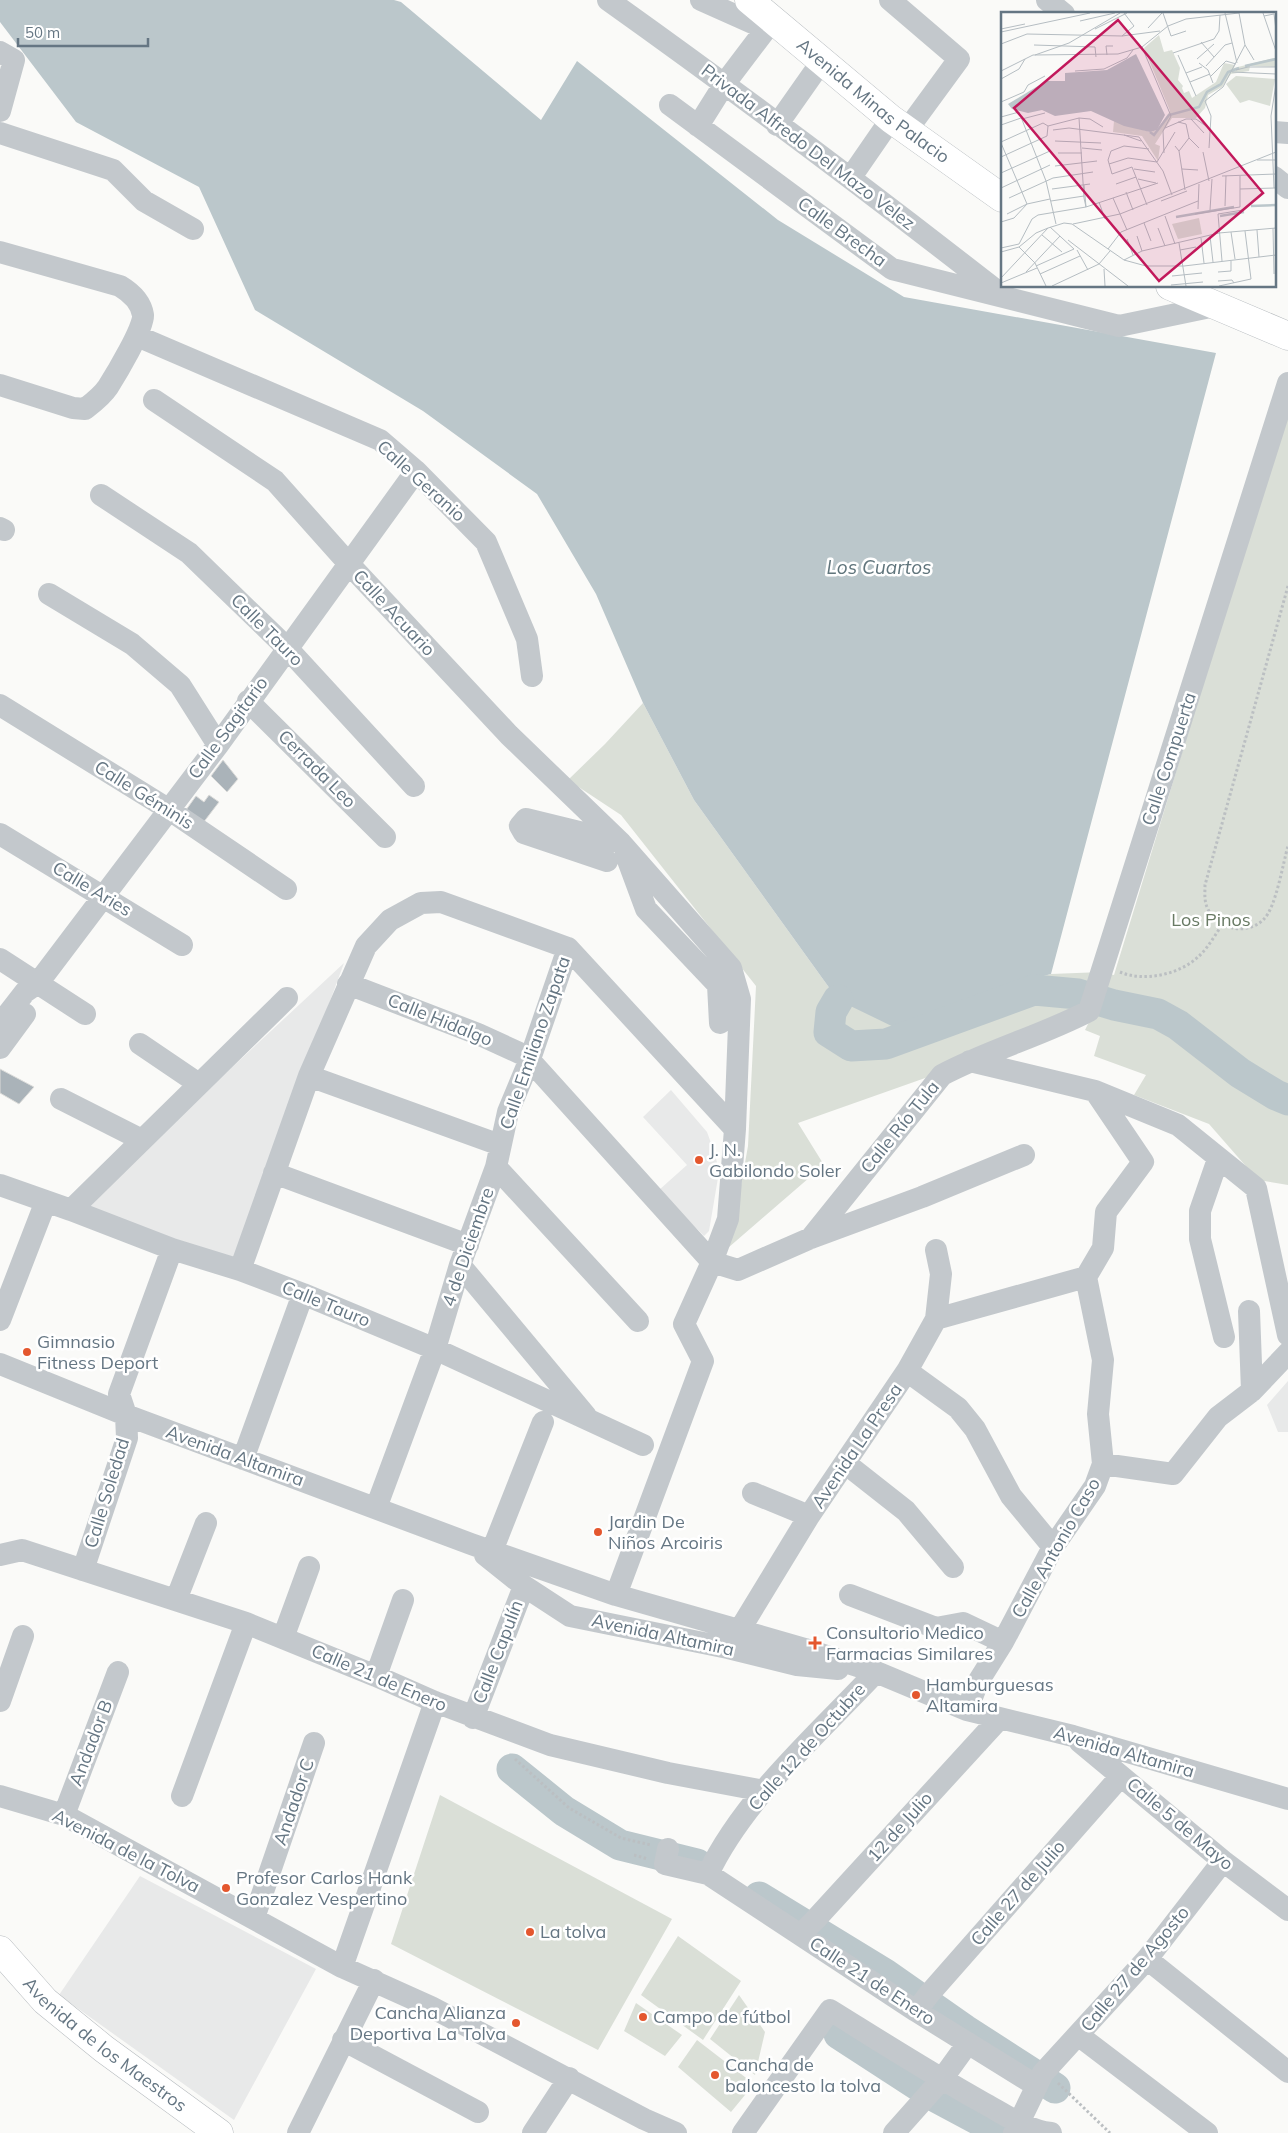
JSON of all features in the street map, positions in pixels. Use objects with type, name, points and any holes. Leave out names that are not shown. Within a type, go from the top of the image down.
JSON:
[{"type":"main road","name":"Avenida Minas Palacio","points":[[749,0],[769,25],[822,61],[899,124],[998,189]]},
{"type":"main road","points":[[1174,288],[1288,336]]},
{"type":"main road","name":"Avenida de los Maestros","points":[[0,1950],[45,2001],[104,2049],[219,2133]]},
{"type":"street","name":"Privada Alfredo Del Mazo Velez","points":[[608,0],[725,83],[777,125],[851,177],[1005,297]]},
{"type":"street","points":[[698,126],[725,83],[769,25],[701,0]]},
{"type":"street","points":[[851,177],[959,59],[890,0]]},
{"type":"street","points":[[1047,0],[1062,12]]},
{"type":"street","points":[[0,111],[7,56]]},
{"type":"street","points":[[777,125],[822,61]]},
{"type":"street","name":"Calle Brecha","points":[[670,105],[892,269],[1119,326],[1215,306]]},
{"type":"street","points":[[0,133],[113,170],[144,201],[193,229]]},
{"type":"street","points":[[0,252],[120,286],[131,293],[139,305],[143,317],[137,336],[107,388],[86,409],[73,408],[0,385]]},
{"type":"street","name":"Calle Geranio","points":[[137,336],[380,440],[416,471],[486,542],[527,639],[532,676]]},
{"type":"street","name":"Calle Compuerta","points":[[970,1061],[1067,1023],[1089,1011],[1288,383]]},
{"type":"street","name":"Calle Acuario","points":[[154,400],[275,480],[349,564],[508,735],[621,843],[731,968],[740,998],[735,1129],[728,1219],[712,1262],[684,1324],[703,1361],[616,1595]]},
{"type":"street","name":"Calle Sagitario","points":[[0,1048],[34,1000],[38,984],[218,745],[416,471]]},
{"type":"street","name":"Calle Tauro","points":[[101,495],[189,553],[287,648],[414,786]]},
{"type":"street","points":[[49,594],[132,644],[180,685],[218,745]]},
{"type":"street","name":"Cerrada Leo","points":[[248,702],[385,837]]},
{"type":"street","name":"Calle Géminis","points":[[0,705],[168,810],[286,888]]},
{"type":"street","points":[[607,862],[524,833],[520,826],[526,819],[621,843],[646,909],[718,985],[720,1023]]},
{"type":"street","name":"Calle Aries","points":[[0,834],[104,895],[182,944]]},
{"type":"street","points":[[240,1270],[309,1076],[366,946],[390,920],[421,903],[442,902],[568,948],[735,1129]]},
{"type":"street","name":"Calle Emiliano Zapata","points":[[309,1076],[498,1156],[508,1112],[530,1060],[568,948]]},
{"type":"street","points":[[0,960],[85,1014]]},
{"type":"street","name":"Calle Sagitario","points":[[0,1024],[24,992],[38,984]]},
{"type":"street","name":"Calle Hidalgo","points":[[348,984],[478,1034],[530,1060]]},
{"type":"street","points":[[72,1210],[288,998]]},
{"type":"street","points":[[140,1044],[199,1084]]},
{"type":"street","points":[[530,1060],[712,1262]]},
{"type":"street","points":[[970,1061],[1095,1090],[1178,1125],[1256,1188],[1288,1335]]},
{"type":"street","name":"Calle Río Tula","points":[[712,1262],[738,1270],[811,1238],[942,1075],[970,1061]]},
{"type":"street","points":[[1095,1090],[1143,1162],[1106,1212],[1103,1248],[1086,1277],[1103,1360],[1098,1414],[1102,1464],[1173,1474],[1218,1418],[1252,1391],[1288,1353]]},
{"type":"street","points":[[61,1099],[142,1140]]},
{"type":"street","points":[[811,1238],[922,1197],[1024,1155]]},
{"type":"street","points":[[498,1156],[638,1321]]},
{"type":"street","name":"4 de Diciembre","points":[[376,1508],[435,1349],[460,1265],[498,1156]]},
{"type":"street","points":[[1218,1159],[1200,1210],[1200,1239],[1224,1337]]},
{"type":"street","points":[[274,1173],[468,1245]]},
{"type":"street","name":"Calle Tauro","points":[[0,1185],[303,1294],[435,1349],[643,1446]]},
{"type":"street","points":[[0,1320],[46,1201]]},
{"type":"street","name":"Calle Soledad","points":[[83,1570],[127,1438],[126,1415],[119,1394],[172,1248]]},
{"type":"street","name":"Avenida La Presa","points":[[739,1631],[809,1516],[907,1371],[936,1318],[941,1274],[936,1250]]},
{"type":"street","points":[[460,1265],[590,1420]]},
{"type":"street","points":[[936,1318],[1086,1277]]},
{"type":"street","points":[[243,1459],[303,1294]]},
{"type":"street","points":[[1249,1311],[1252,1391]]},
{"type":"street","name":"Avenida Altamira","points":[[0,1364],[126,1415],[243,1459],[616,1595],[805,1649],[876,1672],[967,1710],[1073,1736],[1288,1799]]},
{"type":"street","points":[[907,1371],[958,1408],[975,1429],[1011,1496],[1053,1547]]},
{"type":"street","points":[[482,1547],[543,1422]]},
{"type":"street","points":[[845,1463],[906,1511],[953,1567]]},
{"type":"street","name":"Calle Antonio Caso","points":[[967,1710],[978,1682],[1003,1642],[1053,1547],[1095,1486],[1102,1464]]},
{"type":"street","points":[[753,1493],[809,1516]]},
{"type":"street","points":[[176,1600],[206,1523]]},
{"type":"street","name":"Avenida Altamira","points":[[482,1547],[524,1586],[570,1616],[728,1648],[797,1665],[876,1672]]},
{"type":"street","name":"Calle 21 de Enero","points":[[0,1555],[22,1550],[246,1624],[376,1676],[473,1718],[550,1745],[668,1773],[764,1791]]},
{"type":"street","points":[[283,1638],[308,1567]]},
{"type":"street","name":"Calle Capulín","points":[[473,1718],[524,1586]]},
{"type":"street","points":[[850,1595],[936,1628],[964,1623],[1003,1642]]},
{"type":"street","points":[[376,1676],[403,1600]]},
{"type":"street","points":[[182,1796],[246,1624]]},
{"type":"street","points":[[0,1701],[5,1674],[23,1636]]},
{"type":"street","name":"Andador B","points":[[64,1815],[118,1672]]},
{"type":"street","name":"Calle 12 de Octubre","points":[[708,1874],[718,1853],[764,1791],[876,1672]]},
{"type":"street","points":[[342,1967],[435,1702]]},
{"type":"street","name":"12 de Julio","points":[[806,1928],[999,1719]]},
{"type":"street","name":"Calle 5 de Mayo","points":[[1073,1736],[1223,1861],[1288,1910]]},
{"type":"street","name":"Andador C","points":[[254,1918],[314,1743]]},
{"type":"street","name":"Calle 27 de Julio","points":[[916,2011],[1121,1776]]},
{"type":"street","name":"Avenida de la Tolva","points":[[0,1796],[64,1815],[342,1967],[431,2007],[569,2078],[639,2126],[676,2133]]},
{"type":"street","name":"Calle 21 de Enero","points":[[667,1857],[708,1874],[806,1928],[916,2011],[968,2043],[1040,2080]]},
{"type":"street","name":"Calle 27 de Agosto","points":[[1027,2130],[1040,2080],[1147,1959],[1223,1861]]},
{"type":"street","points":[[1147,1959],[1288,2072]]},
{"type":"street","points":[[298,2133],[374,1980]]},
{"type":"street","points":[[743,2133],[830,2010],[934,2088],[1027,2130]]},
{"type":"street","points":[[1078,2035],[1207,2133]]},
{"type":"street","points":[[343,2040],[478,2112]]},
{"type":"street","points":[[894,2133],[934,2088],[968,2043]]},
{"type":"street","points":[[533,2133],[569,2078]]},
{"type":"path","points":[[1288,586],[1205,885],[1204,896],[1207,907],[1213,917],[1222,925],[1244,929],[1255,925],[1264,918],[1271,909],[1288,846]]},
{"type":"path","points":[[1102,972],[1115,970],[1132,978],[1154,977],[1175,971],[1199,957],[1222,925]]},
{"type":"path","points":[[514,1759],[569,1808],[620,1838],[667,1857]]},
{"type":"path","points":[[1040,2080],[1057,2082],[1110,2133]]},
{"type":"shaded area","points":[[344,963],[234,1262],[81,1208]]},
{"type":"shaded area","name":"J. N. Gabilondo Soler","points":[[671,1090],[707,1132],[715,1154],[719,1172],[709,1231],[704,1236],[659,1190],[687,1165],[643,1117]]},
{"type":"shaded area","points":[[1288,1381],[1288,1432],[1278,1432],[1267,1405]]},
{"type":"shaded area","points":[[140,1876],[316,1969],[234,2120],[59,1995]]},
{"type":"green space","name":"Los Pinos","points":[[1288,406],[1288,1185],[1258,1180],[1209,1124],[1134,1095],[1146,1075],[1094,1056],[1100,1036],[1085,1030],[1094,1012],[928,1077],[798,1123],[824,1165],[721,1254],[736,1213],[748,1146],[756,986],[621,815],[568,780],[643,703],[694,800],[838,1000],[949,1014],[1014,984],[1051,974],[1102,972],[1114,975]]},
{"type":"green space","name":"La tolva","points":[[440,1795],[672,1919],[598,2050],[391,1944]]},
{"type":"green space","points":[[678,1936],[741,1981],[703,2040],[641,1995]]},
{"type":"green space","points":[[739,1995],[765,2032],[755,2075],[710,2039]]},
{"type":"green space","name":"Campo de fútbol","points":[[636,2003],[682,2035],[665,2056],[624,2031]]},
{"type":"green space","name":"Cancha de baloncesto la tolva","points":[[697,2040],[754,2084],[731,2112],[678,2067]]},
{"type":"water","name":"Los Cuartos","points":[[0,0],[394,0],[401,2],[541,120],[577,61],[778,220],[904,297],[1216,353],[1051,974],[1014,984],[949,1014],[902,1031],[838,1000],[694,800],[643,703],[596,594],[537,494],[423,411],[255,310],[199,187],[76,122],[0,22]]},
{"type":"building","points":[[223,760],[238,779],[227,792],[211,776]]},
{"type":"building","points":[[209,795],[219,802],[203,823],[186,810],[196,796],[204,802]]},
{"type":"building","points":[[0,1069],[34,1087],[19,1104],[0,1093]]},
{"type":"waterway","points":[[838,1000],[831,1012],[829,1032],[851,1046],[886,1044],[1034,990],[1078,994],[1114,1005],[1158,1014],[1178,1025],[1240,1073],[1276,1095],[1288,1100]]},
{"type":"waterway","points":[[512,1769],[564,1811],[620,1845],[697,1864]]},
{"type":"waterway","points":[[759,1897],[885,1974],[965,2030],[1055,2088]]},
{"type":"waterway","points":[[839,2034],[936,2097],[1003,2133]]},
{"type":"place","name":"J. N. Gabilondo Soler","points":[[699,1160]]},
{"type":"place","name":"Gimnasio Fitness Deport","points":[[27,1352]]},
{"type":"place","name":"Jardin De Niños Arcoiris","points":[[598,1532]]},
{"type":"place","name":"Consultorio Medico Farmacias Similares","points":[[815,1643]]},
{"type":"place","name":"Hamburguesas Altamira","points":[[916,1695]]},
{"type":"place","name":"Profesor Carlos Hank Gonzalez Vespertino","points":[[226,1888]]},
{"type":"place","name":"La tolva","points":[[530,1932]]},
{"type":"place","name":"Campo de fútbol","points":[[643,2017]]},
{"type":"place","name":"Cancha Alianza Deportiva La Tolva","points":[[516,2023]]},
{"type":"place","name":"Cancha de baloncesto la tolva","points":[[715,2075]]}]
